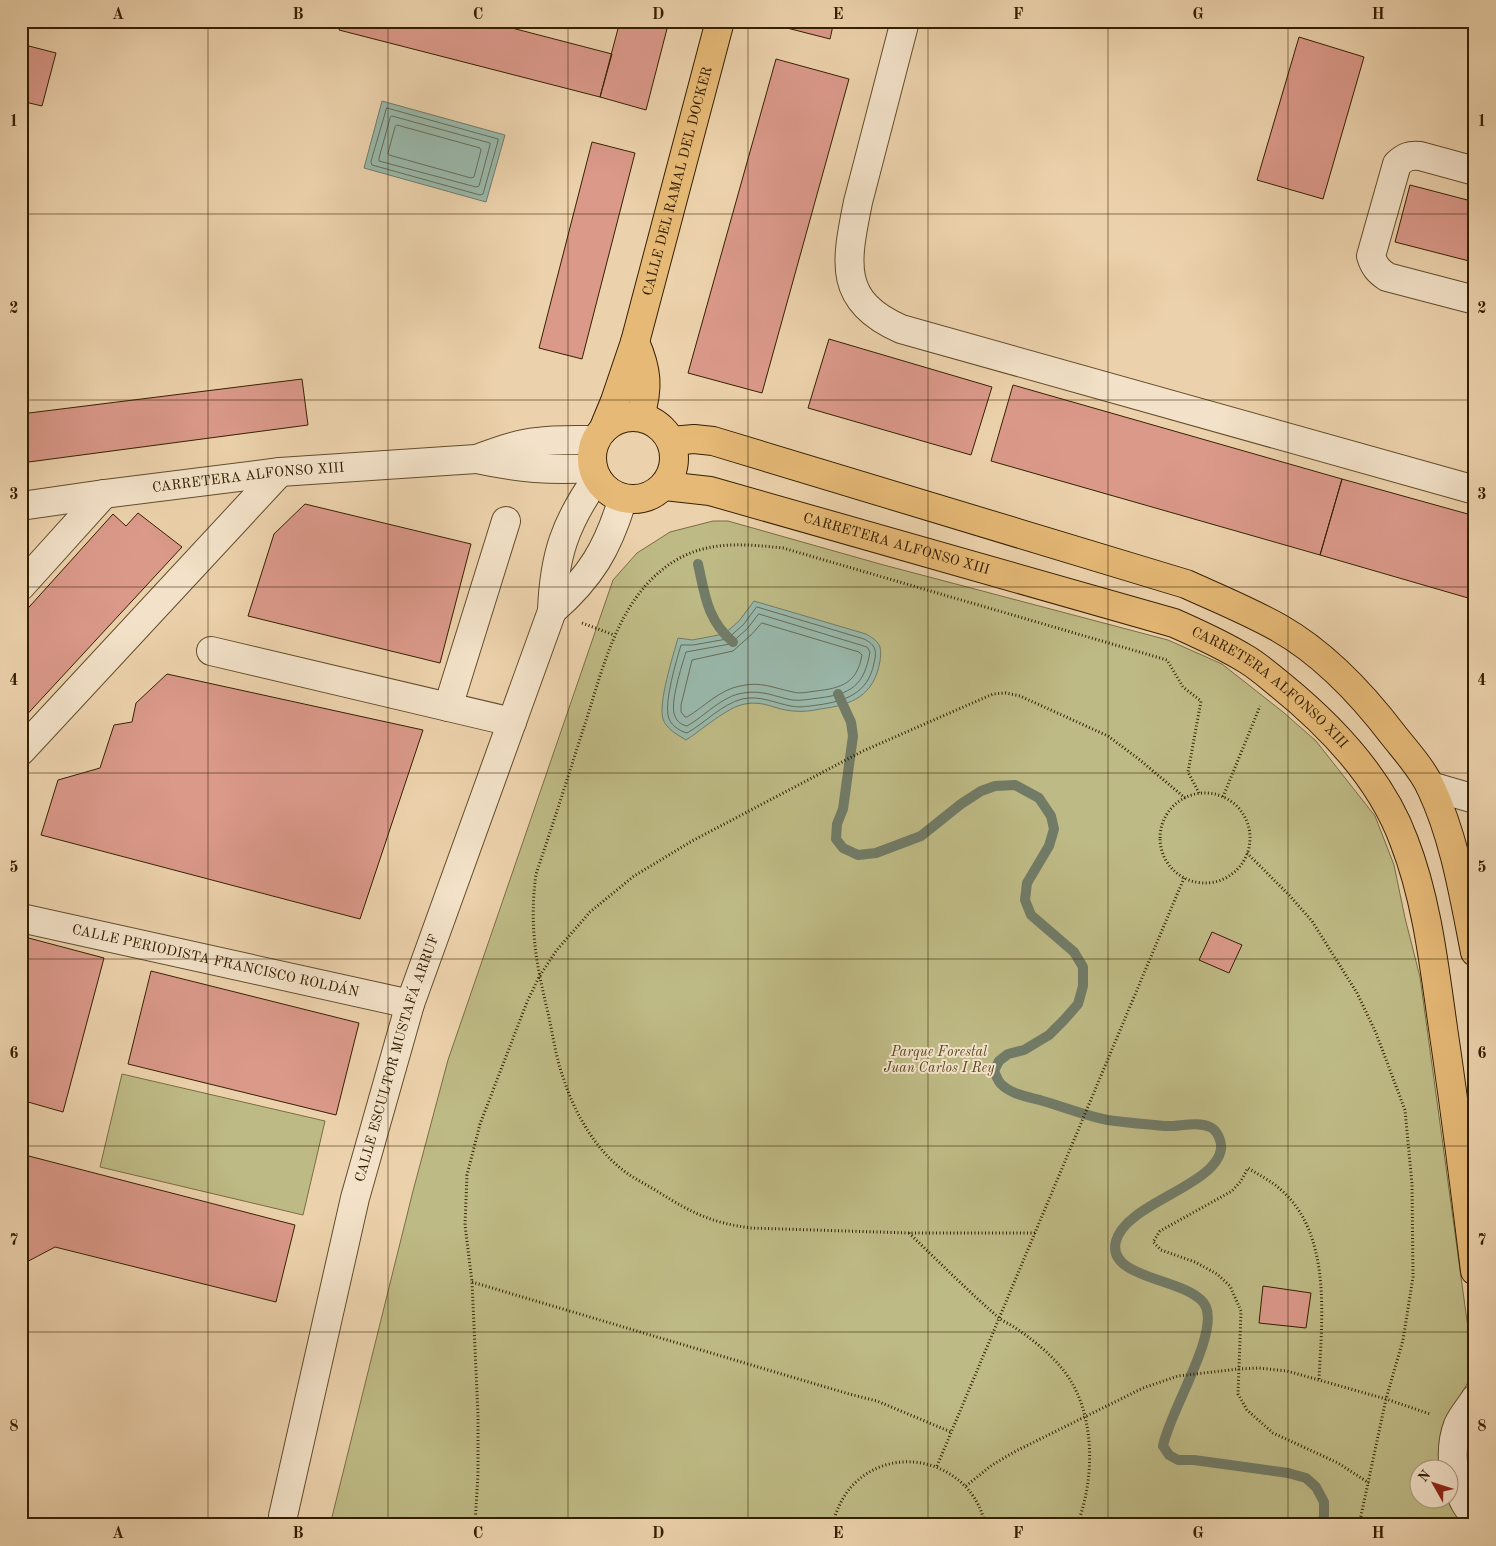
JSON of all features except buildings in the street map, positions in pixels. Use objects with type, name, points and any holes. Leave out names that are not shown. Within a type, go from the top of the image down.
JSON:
[{"type":"main road","name":"CALLE DEL RAMAL DEL DOCKER","points":[[599,435],[620,387],[635,342],[720,21]]},
{"type":"main road","points":[[635,342],[643,360],[646,379],[646,398],[640,416]]},
{"type":"main road","points":[[640,416],[658,426],[671,441],[674,452],[674,464],[665,486],[651,496],[635,500],[622,498],[608,490],[595,473],[593,454],[599,435],[614,421],[640,416]]},
{"type":"main road","points":[[671,441],[694,438],[713,441],[1186,584],[1280,628],[1318,655],[1345,679],[1376,713],[1430,786],[1446,822],[1475,952]]},
{"type":"main road","name":"CARRETERA ALFONSO XIII","points":[[665,486],[710,491],[1174,623],[1248,660],[1315,714],[1369,776],[1404,840],[1419,887],[1432,950],[1456,1116],[1475,1270]]},
{"type":"street","points":[[905,21],[858,202],[853,229],[850,278],[858,297],[869,311],[885,322],[901,329],[1475,490]]},
{"type":"street","points":[[1475,171],[1420,156],[1411,155],[1404,157],[1397,164],[1371,256],[1379,272],[1387,277],[1475,300]]},
{"type":"street","name":"CARRETERA ALFONSO XIII","points":[[476,458],[505,448],[535,442],[599,435]]},
{"type":"street","name":"CARRETERA ALFONSO XIII","points":[[21,506],[280,472],[476,458],[534,469],[595,473]]},
{"type":"street","points":[[21,751],[280,472]]},
{"type":"street","name":"CALLE ESCULTOR MUSTAFÁ ARRUF","points":[[282,1522],[353,1206],[410,1004],[552,611],[553,582],[558,554],[567,527],[595,473]]},
{"type":"street","points":[[21,586],[104,494]]},
{"type":"street","name":"CALLE ESCULTOR MUSTAFÁ ARRUF","points":[[552,611],[573,593],[590,572],[604,549],[615,524],[622,498]]},
{"type":"street","points":[[448,707],[506,521]]},
{"type":"street","points":[[211,651],[512,722]]},
{"type":"street","points":[[1430,786],[1475,799]]},
{"type":"street","name":"CALLE PERIODISTA FRANCISCO ROLDÁN","points":[[21,918],[410,1004]]},
{"type":"street","points":[[1475,1399],[1458,1425],[1454,1446],[1454,1468],[1457,1484],[1464,1501],[1475,1517]]},
{"type":"path","points":[[1035,1233],[909,1233],[751,1228],[726,1225],[708,1220],[688,1210],[618,1166],[600,1147],[583,1123],[563,1080],[539,977],[532,919],[536,874],[614,635],[642,590],[657,573],[674,561],[714,546],[751,544],[783,548],[1167,660],[1183,686],[1201,701],[1188,772],[1199,793]]},
{"type":"path","points":[[1223,797],[1272,678]]},
{"type":"path","points":[[475,1525],[479,1448],[472,1282],[465,1225],[467,1175],[470,1158],[480,1124],[527,1002],[539,977],[556,951],[590,912],[634,876],[692,841],[863,751],[993,694],[1006,693],[1042,705],[1108,736],[1185,798]]},
{"type":"path","points":[[1199,793],[1223,797],[1239,809],[1248,826],[1250,840],[1247,853],[1240,866],[1228,876],[1214,882],[1199,883],[1184,878],[1173,870],[1164,859],[1160,845],[1160,830],[1165,817],[1173,806],[1185,798],[1199,793]]},
{"type":"path","points":[[1247,853],[1312,921],[1347,977],[1376,1033],[1405,1110],[1412,1184],[1413,1277],[1403,1340],[1386,1399],[1359,1525]]},
{"type":"path","points":[[937,1466],[1184,878]]},
{"type":"path","points":[[1319,1379],[1322,1309],[1321,1274],[1308,1228],[1297,1209],[1281,1190],[1248,1168],[1241,1181],[1232,1191],[1160,1231],[1152,1242],[1161,1250],[1194,1262],[1217,1274],[1230,1286],[1242,1310],[1238,1394],[1247,1410],[1273,1433],[1338,1463],[1368,1483]]},
{"type":"path","points":[[909,1233],[999,1318],[1028,1337],[1061,1366],[1080,1398],[1089,1440],[1090,1460],[1082,1510],[1077,1525]]},
{"type":"path","points":[[472,1282],[877,1401],[951,1432]]},
{"type":"path","points":[[966,1486],[992,1465],[1016,1451],[1143,1388],[1178,1376],[1220,1370],[1259,1368],[1287,1371],[1386,1399],[1458,1425]]},
{"type":"path","points":[[832,1525],[837,1509],[845,1494],[857,1481],[887,1465],[903,1462],[921,1462],[937,1466],[952,1474],[966,1486],[977,1500],[985,1525]]},
{"type":"green space","name":"Parque Forestal Juan Carlos I Rey","points":[[713,521],[728,521],[880,564],[1168,640],[1222,664],[1283,712],[1316,741],[1375,816],[1394,865],[1420,977],[1474,1372],[1451,1411],[1448,1458],[1408,1458],[1408,1508],[1457,1508],[1472,1525],[330,1525],[413,1191],[448,1060],[613,580],[637,553],[670,532]]},
{"type":"green space","points":[[122,1074],[325,1121],[303,1215],[100,1167]]},
{"type":"water","points":[[382,101],[505,135],[486,202],[364,168]]},
{"type":"water","points":[[754,601],[871,637],[879,645],[881,652],[873,683],[860,697],[842,705],[810,711],[787,710],[758,703],[738,706],[730,709],[686,740],[667,726],[662,712],[667,679],[678,638],[692,640],[724,634],[739,621]]},
{"type":"waterway","points":[[698,564],[705,597],[712,616],[724,634],[733,642]]},
{"type":"waterway","points":[[838,694],[851,722],[853,736],[843,809],[837,824],[836,839],[843,848],[858,855],[876,853],[921,836],[961,804],[981,791],[995,786],[1015,785],[1039,798],[1051,816],[1054,829],[1049,846],[1027,883],[1025,900],[1031,915],[1074,952],[1083,967],[1083,986],[1078,1004],[1049,1035],[1024,1050],[1008,1054],[999,1061],[994,1071],[1001,1084],[1015,1093],[1092,1116],[1115,1121],[1165,1126],[1199,1124],[1213,1128],[1217,1133],[1221,1149],[1215,1162],[1204,1174],[1136,1216],[1123,1228],[1116,1241],[1116,1254],[1124,1264],[1136,1272],[1185,1290],[1198,1297],[1206,1307],[1208,1320],[1205,1336],[1163,1446],[1169,1455],[1178,1460],[1194,1460],[1288,1473],[1306,1478],[1316,1487],[1324,1502],[1324,1517],[1320,1525]]}]
